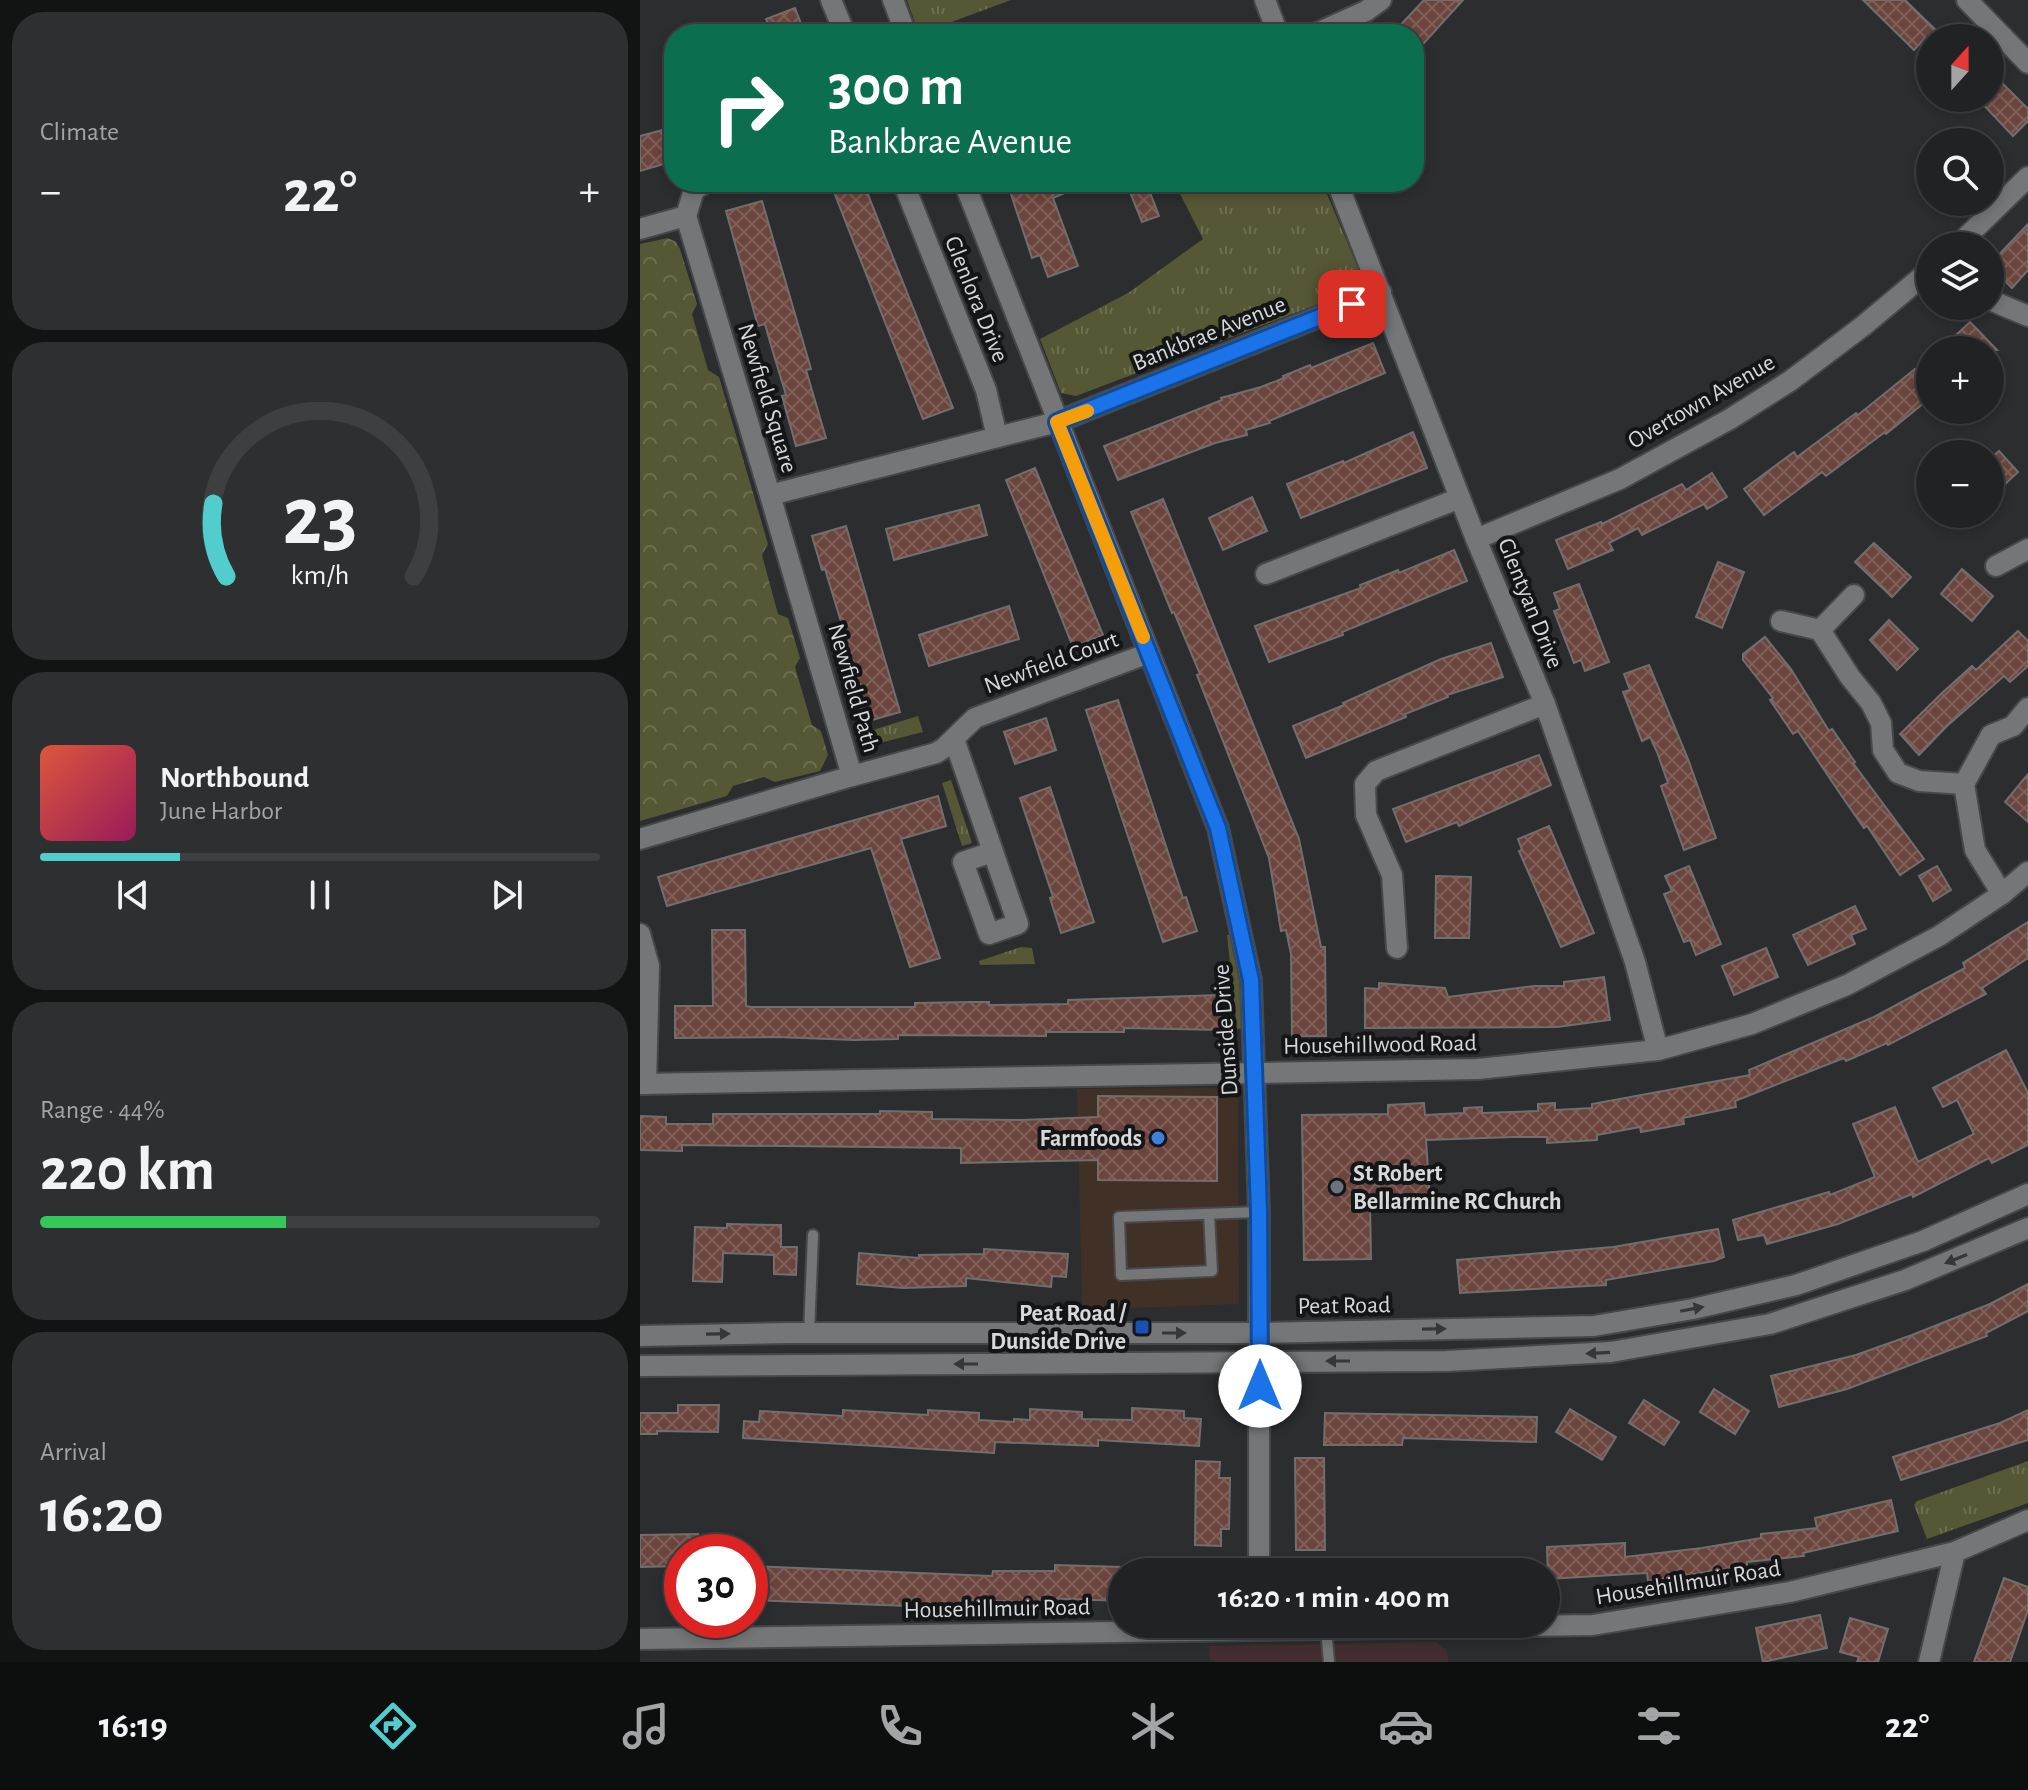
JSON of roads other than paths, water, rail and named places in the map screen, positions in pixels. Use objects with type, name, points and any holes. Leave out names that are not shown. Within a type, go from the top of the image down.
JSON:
[{"type":"street","points":[[831,0],[841,24]]},
{"type":"street","points":[[893,0],[902,24]]},
{"type":"street","points":[[1265,0],[1274,24]]},
{"type":"street","points":[[1337,24],[1366,11],[1381,0]]},
{"type":"street","points":[[1967,0],[2028,63]]},
{"type":"street","points":[[1971,232],[2028,177]]},
{"type":"street","points":[[640,229],[686,216],[693,192]]},
{"type":"street","name":"Glenlora Drive","points":[[907,192],[986,390],[997,437]]},
{"type":"street","name":"Glenlora Drive","points":[[968,192],[1057,422]]},
{"type":"street","name":"Glentyan Drive","points":[[1341,192],[1476,539],[1545,704],[1635,962],[1658,1050]]},
{"type":"street","name":"Newfield Square","points":[[686,216],[770,495],[1057,422]]},
{"type":"street","name":"Overtown Avenue","points":[[1476,539],[1620,479],[1730,419],[1790,381],[1916,282]]},
{"type":"street","name":"Bankbrae Avenue","points":[[1057,422],[1381,292]]},
{"type":"street","points":[[2004,306],[2028,316]]},
{"type":"street","name":"Dunside Drive","points":[[1057,422],[1218,828],[1251,980],[1259,1212],[1259,1558]]},
{"type":"street","name":"Newfield Path","points":[[640,839],[852,776],[770,495]]},
{"type":"street","points":[[1266,574],[1460,498]]},
{"type":"street","points":[[1996,566],[2028,549]]},
{"type":"street","points":[[1820,630],[1854,595]]},
{"type":"street","points":[[1781,621],[1820,630],[1871,703],[1881,723],[1883,750],[1898,773],[1919,781],[1964,784]]},
{"type":"street","name":"Newfield Court","points":[[852,776],[936,753],[975,718],[1149,653]]},
{"type":"street","points":[[1397,948],[1392,875],[1366,815],[1365,784],[1376,771],[1545,704]]},
{"type":"street","points":[[2002,894],[1975,850],[1964,784],[1991,735],[2013,726],[2028,708]]},
{"type":"street","points":[[954,739],[992,852]]},
{"type":"street","name":"Househillwood Road","points":[[643,1084],[1478,1069],[1658,1050],[1752,1024],[1847,985],[1939,936],[2002,894],[2028,872]]},
{"type":"street","points":[[640,934],[649,966],[643,1084]]},
{"type":"street","name":"Peat Road","points":[[640,1336],[1260,1333],[1594,1326],[1693,1309],[1811,1280],[1923,1241],[2028,1194]]},
{"type":"street","points":[[640,1366],[1447,1361],[1611,1352],[1770,1324],[1905,1280],[2028,1228]]},
{"type":"street","name":"Househillmuir Road","points":[[1560,1625],[1593,1625],[1790,1592],[1955,1552],[2024,1527]]},
{"type":"street","points":[[1929,1662],[1955,1552]]},
{"type":"street","name":"Househillmuir Road","points":[[640,1639],[1108,1630]]},
{"type":"lane","points":[[1209,1214],[1212,1271],[1121,1275],[1119,1217],[1259,1212]]},
{"type":"lane","points":[[809,1333],[813,1235]]},
{"type":"lane","points":[[1327,1638],[1329,1662]]},
{"type":"place","name":"Farmfoods","points":[[1158,1138]]},
{"type":"place","name":"St Robert Bellarmine RC Church","points":[[1337,1187]]},
{"type":"place","name":"Peat Road / Dunside Drive","points":[[1142,1327]]}]
